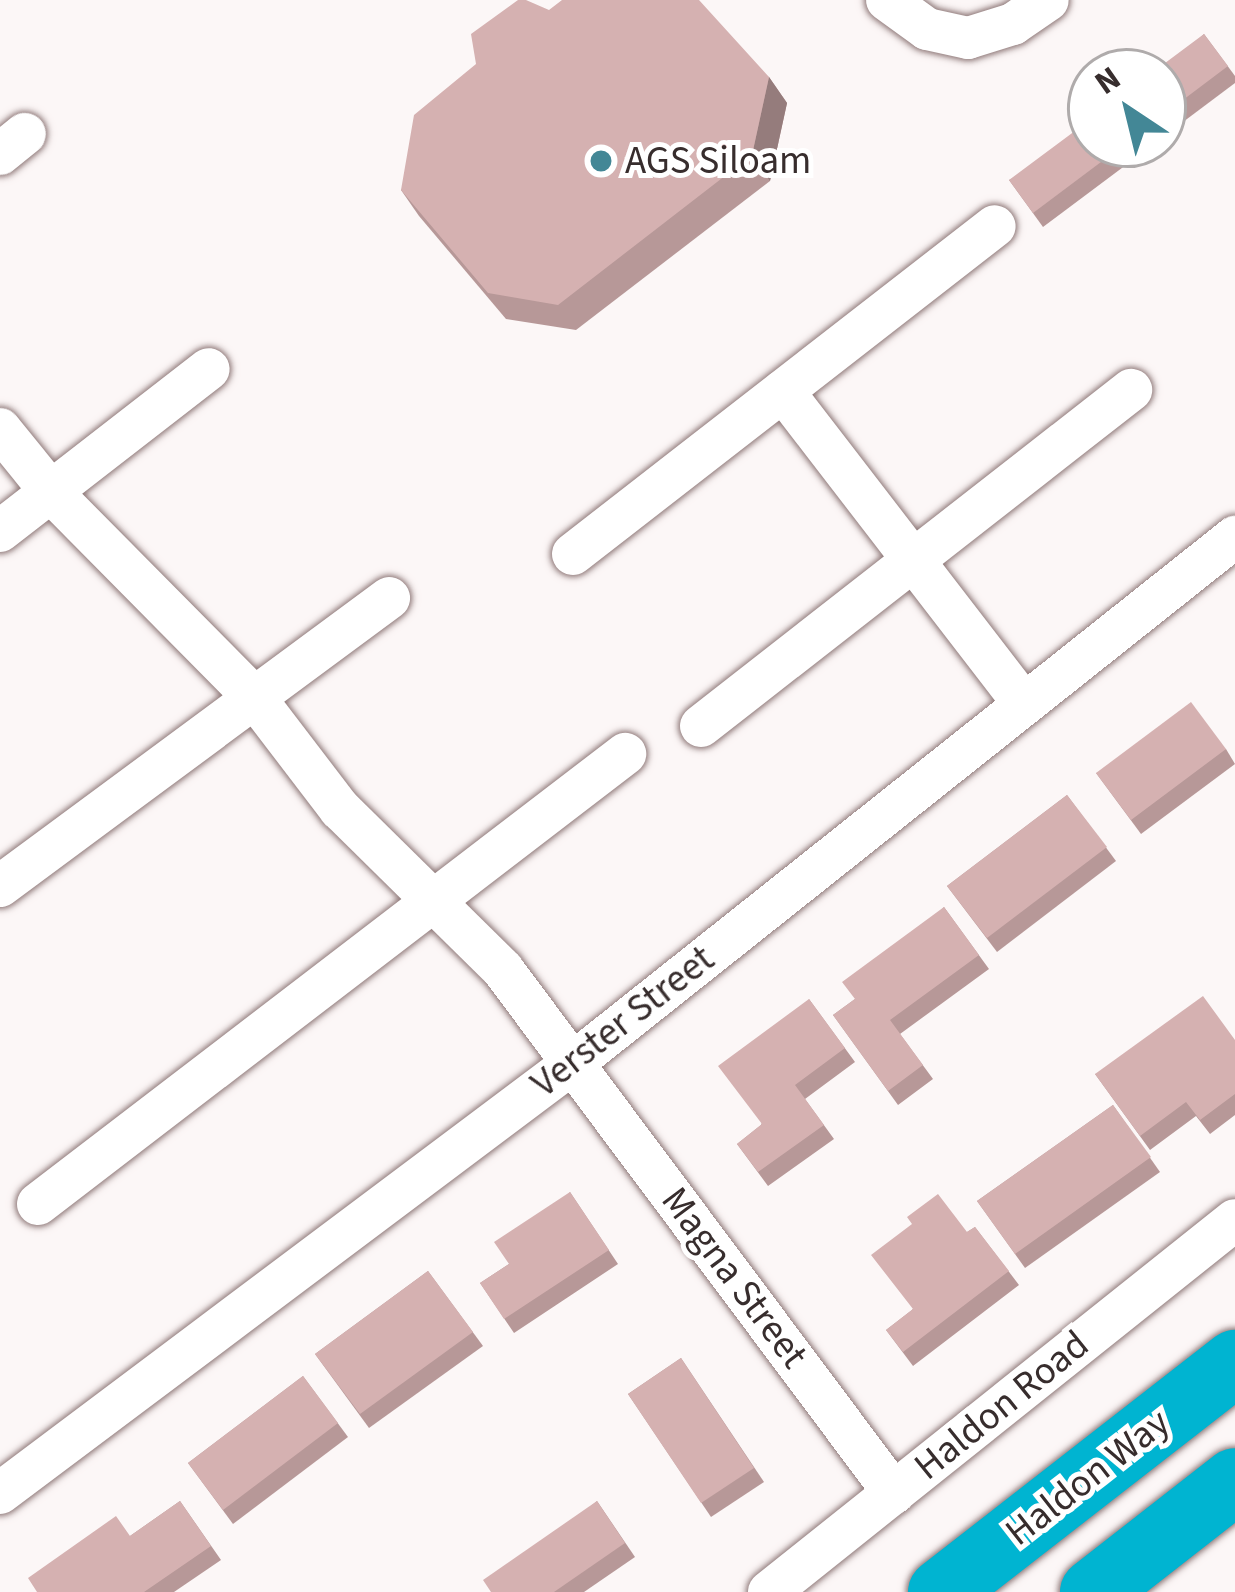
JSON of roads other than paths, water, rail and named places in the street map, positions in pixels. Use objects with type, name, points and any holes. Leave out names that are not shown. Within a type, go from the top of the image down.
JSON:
[{"type":"highway","name":"Haldon Way","points":[[941,1592],[1235,1363]]},
{"type":"highway","points":[[1093,1592],[1235,1481]]},
{"type":"street","points":[[887,0],[926,29],[968,38],[1013,24],[1048,0]]},
{"type":"street","points":[[573,554],[995,226]]},
{"type":"street","points":[[0,531],[208,369]]},
{"type":"street","points":[[700,726],[1131,390]]},
{"type":"street","points":[[783,391],[1024,704]]},
{"type":"street","name":"Magna Street","points":[[0,429],[51,492],[255,698],[340,808],[503,970],[894,1492]]},
{"type":"street","name":"Verster Street","points":[[5,1480],[573,1063],[1235,537]]},
{"type":"street","points":[[0,886],[389,598]]},
{"type":"street","points":[[38,1204],[625,754]]},
{"type":"street","name":"Haldon Road","points":[[769,1592],[1235,1220]]},
{"type":"place","name":"AGS Siloam","points":[[601,161]]}]
